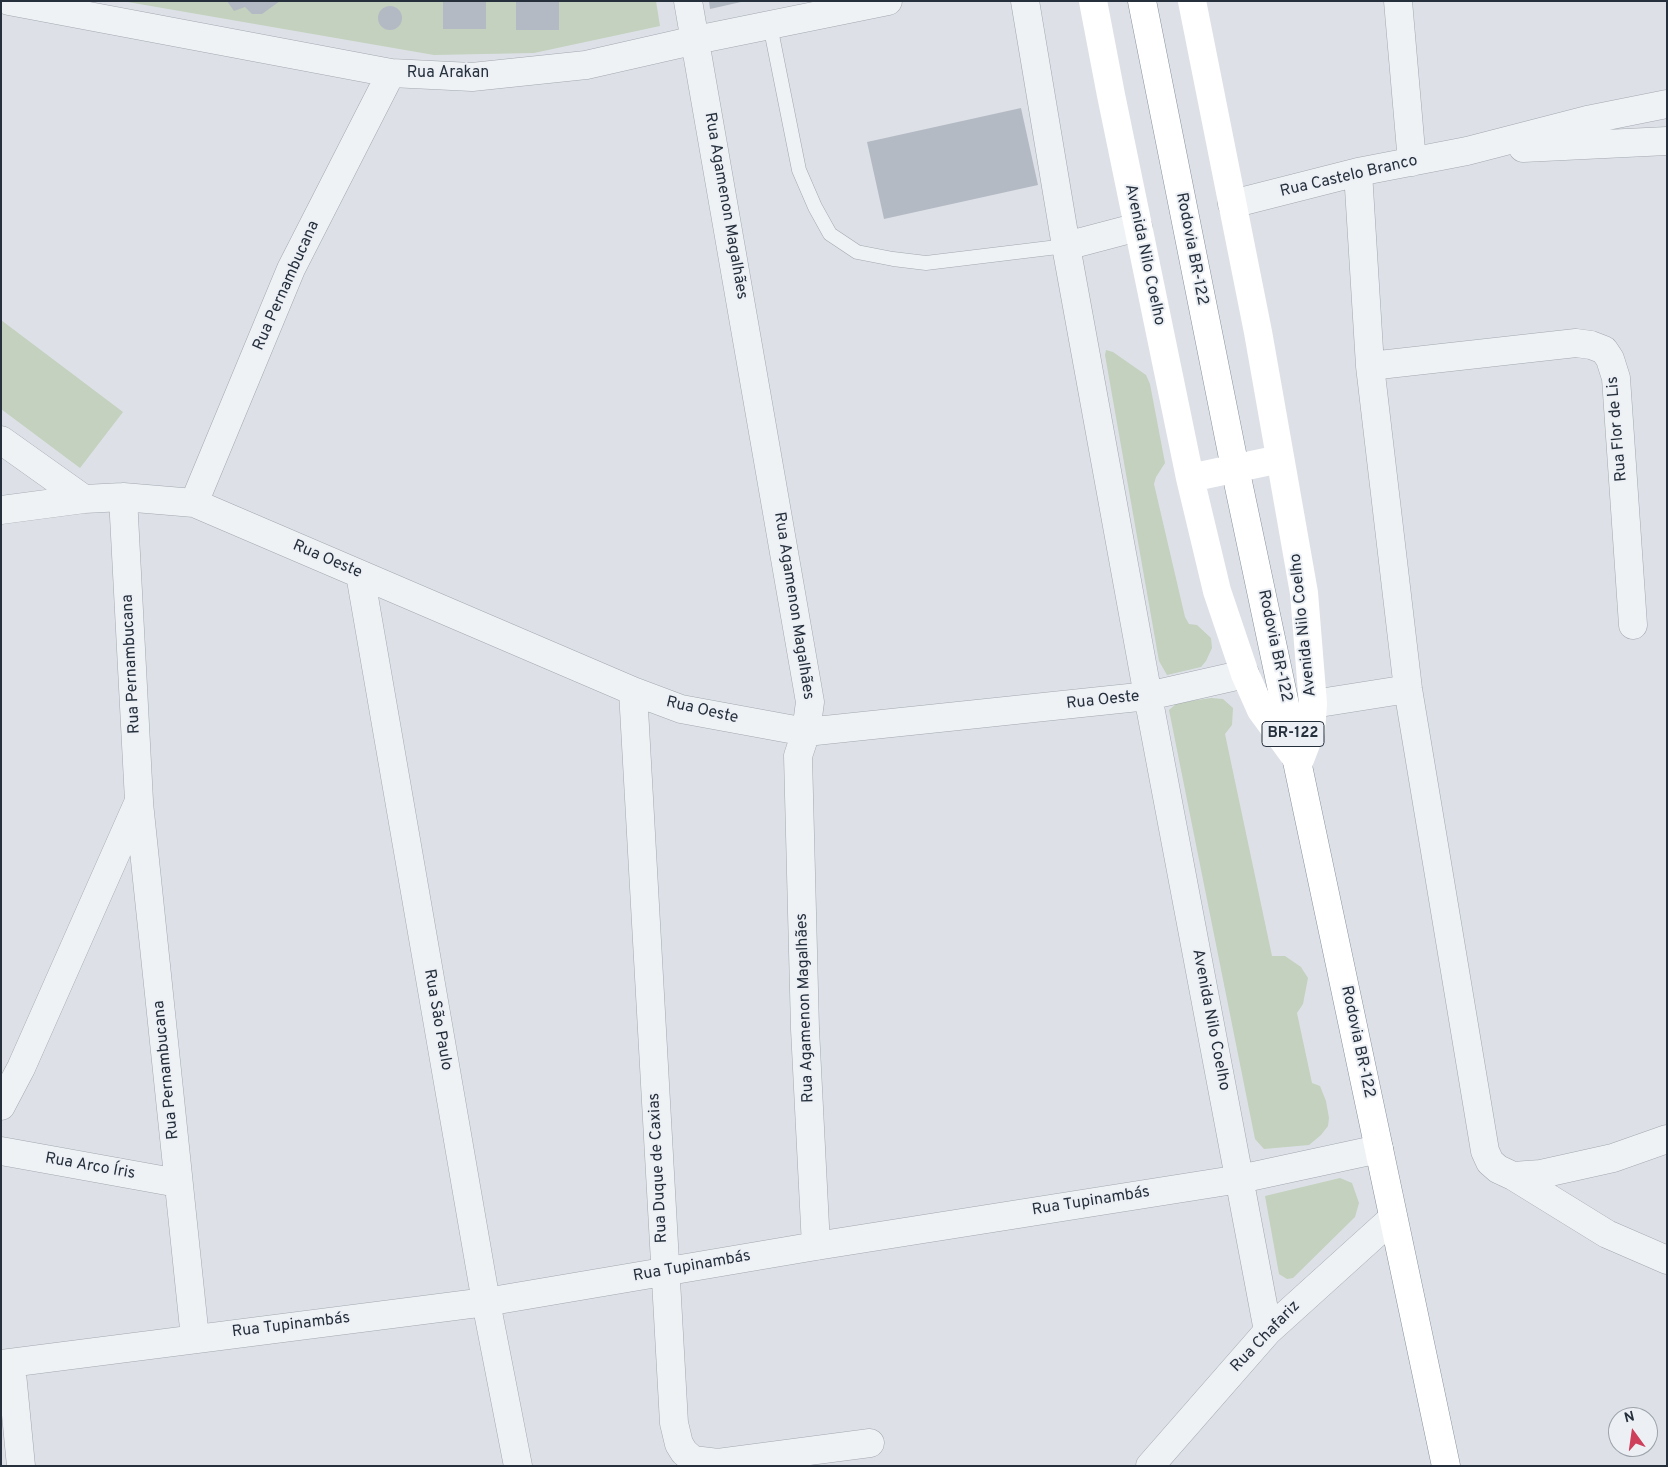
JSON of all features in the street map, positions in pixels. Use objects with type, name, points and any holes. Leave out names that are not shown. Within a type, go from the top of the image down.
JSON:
[{"type":"main road","name":"Avenida Nilo Coelho","points":[[1093,1],[1190,478],[1217,592],[1245,674],[1261,710],[1299,762]]},
{"type":"main road","name":"Rodovia BR-122","points":[[1142,1],[1236,468],[1446,1466]]},
{"type":"main road","name":"Avenida Nilo Coelho","points":[[1192,1],[1258,332],[1304,593],[1313,704],[1311,732],[1299,762]]},
{"type":"main road","points":[[1190,478],[1280,459]]},
{"type":"street","name":"Rua Arakan","points":[[9,1],[392,74],[472,77],[586,65],[696,40],[888,1]]},
{"type":"street","name":"Rua Agamenon Magalhães","points":[[688,1],[810,702],[806,732],[798,756],[805,1029],[816,1246]]},
{"type":"street","name":"Avenida Nilo Coelho","points":[[1025,1],[1066,246],[1148,696],[1268,1331]]},
{"type":"street","points":[[1398,1],[1412,162]]},
{"type":"street","name":"Rua Pernambucana","points":[[194,503],[291,269],[392,74]]},
{"type":"street","name":"Rua Castelo Branco","points":[[1232,204],[1358,172],[1467,151],[1587,120],[1667,104]]},
{"type":"street","name":"Rua Castelo Branco","points":[[1467,151],[1667,141]]},
{"type":"street","points":[[1358,172],[1370,366],[1408,689],[1485,1151],[1490,1162],[1498,1169],[1513,1176],[1607,1234],[1667,1260]]},
{"type":"street","points":[[1066,246],[1138,227]]},
{"type":"street","name":"Rua Flor de Lis","points":[[1370,366],[1576,343],[1591,345],[1604,350],[1610,359],[1616,378],[1632,625]]},
{"type":"street","points":[[1,440],[84,499]]},
{"type":"street","name":"Rua Pernambucana","points":[[123,497],[139,801],[195,1338]]},
{"type":"street","name":"Rua Oeste","points":[[1,510],[84,499],[123,497],[194,503],[633,691],[681,709],[806,732],[1148,696],[1245,674]]},
{"type":"street","name":"Rua São Paulo","points":[[360,574],[486,1302],[518,1466]]},
{"type":"street","points":[[1313,704],[1408,689]]},
{"type":"street","name":"Rua Duque de Caxias","points":[[633,691],[674,1423],[679,1444],[684,1452],[693,1460],[718,1463],[870,1443]]},
{"type":"street","name":"Rua Pernambucana","points":[[1,1106],[21,1068],[139,801]]},
{"type":"street","points":[[1513,1176],[1541,1174],[1613,1158],[1667,1139]]},
{"type":"street","name":"Rua Tupinambás","points":[[6,1364],[195,1338],[486,1302],[816,1246],[1240,1179],[1378,1148]]},
{"type":"street","name":"Rua Arco Íris","points":[[1,1152],[178,1183]]},
{"type":"street","name":"Rua Chafariz","points":[[1150,1466],[1268,1331],[1393,1218]]},
{"type":"street","points":[[6,1364],[21,1466]]},
{"type":"lane","points":[[770,25],[799,170],[815,208],[830,234],[857,252],[926,263],[1066,246]]},
{"type":"green space","points":[[122,1],[656,1],[660,26],[534,53],[434,55]]},
{"type":"green space","points":[[1,320],[123,412],[80,468],[1,409]]},
{"type":"green space","points":[[1106,350],[1113,352],[1146,375],[1150,384],[1165,463],[1154,484],[1185,617],[1189,624],[1197,625],[1211,638],[1212,648],[1201,667],[1167,675],[1159,661],[1105,355]]},
{"type":"green space","points":[[1211,698],[1223,699],[1233,708],[1232,725],[1225,734],[1272,956],[1285,956],[1301,967],[1308,978],[1303,1004],[1297,1013],[1312,1083],[1320,1086],[1326,1101],[1329,1118],[1328,1126],[1309,1145],[1264,1149],[1255,1139],[1169,710],[1177,703]]},
{"type":"green space","points":[[1340,1178],[1352,1183],[1359,1203],[1355,1217],[1293,1278],[1287,1279],[1279,1274],[1265,1196]]},
{"type":"building","points":[[227,1],[280,1],[262,14],[252,14],[245,7],[234,11]]},
{"type":"building","points":[[443,1],[486,1],[486,29],[443,29]]},
{"type":"building","points":[[516,1],[559,1],[559,30],[516,30]]},
{"type":"building","points":[[709,1],[741,1],[741,2],[710,9]]},
{"type":"building","points":[[385,6],[395,6],[402,13],[402,23],[395,30],[385,30],[378,23],[378,13]]},
{"type":"building","points":[[1021,108],[1038,185],[884,219],[867,142]]}]
